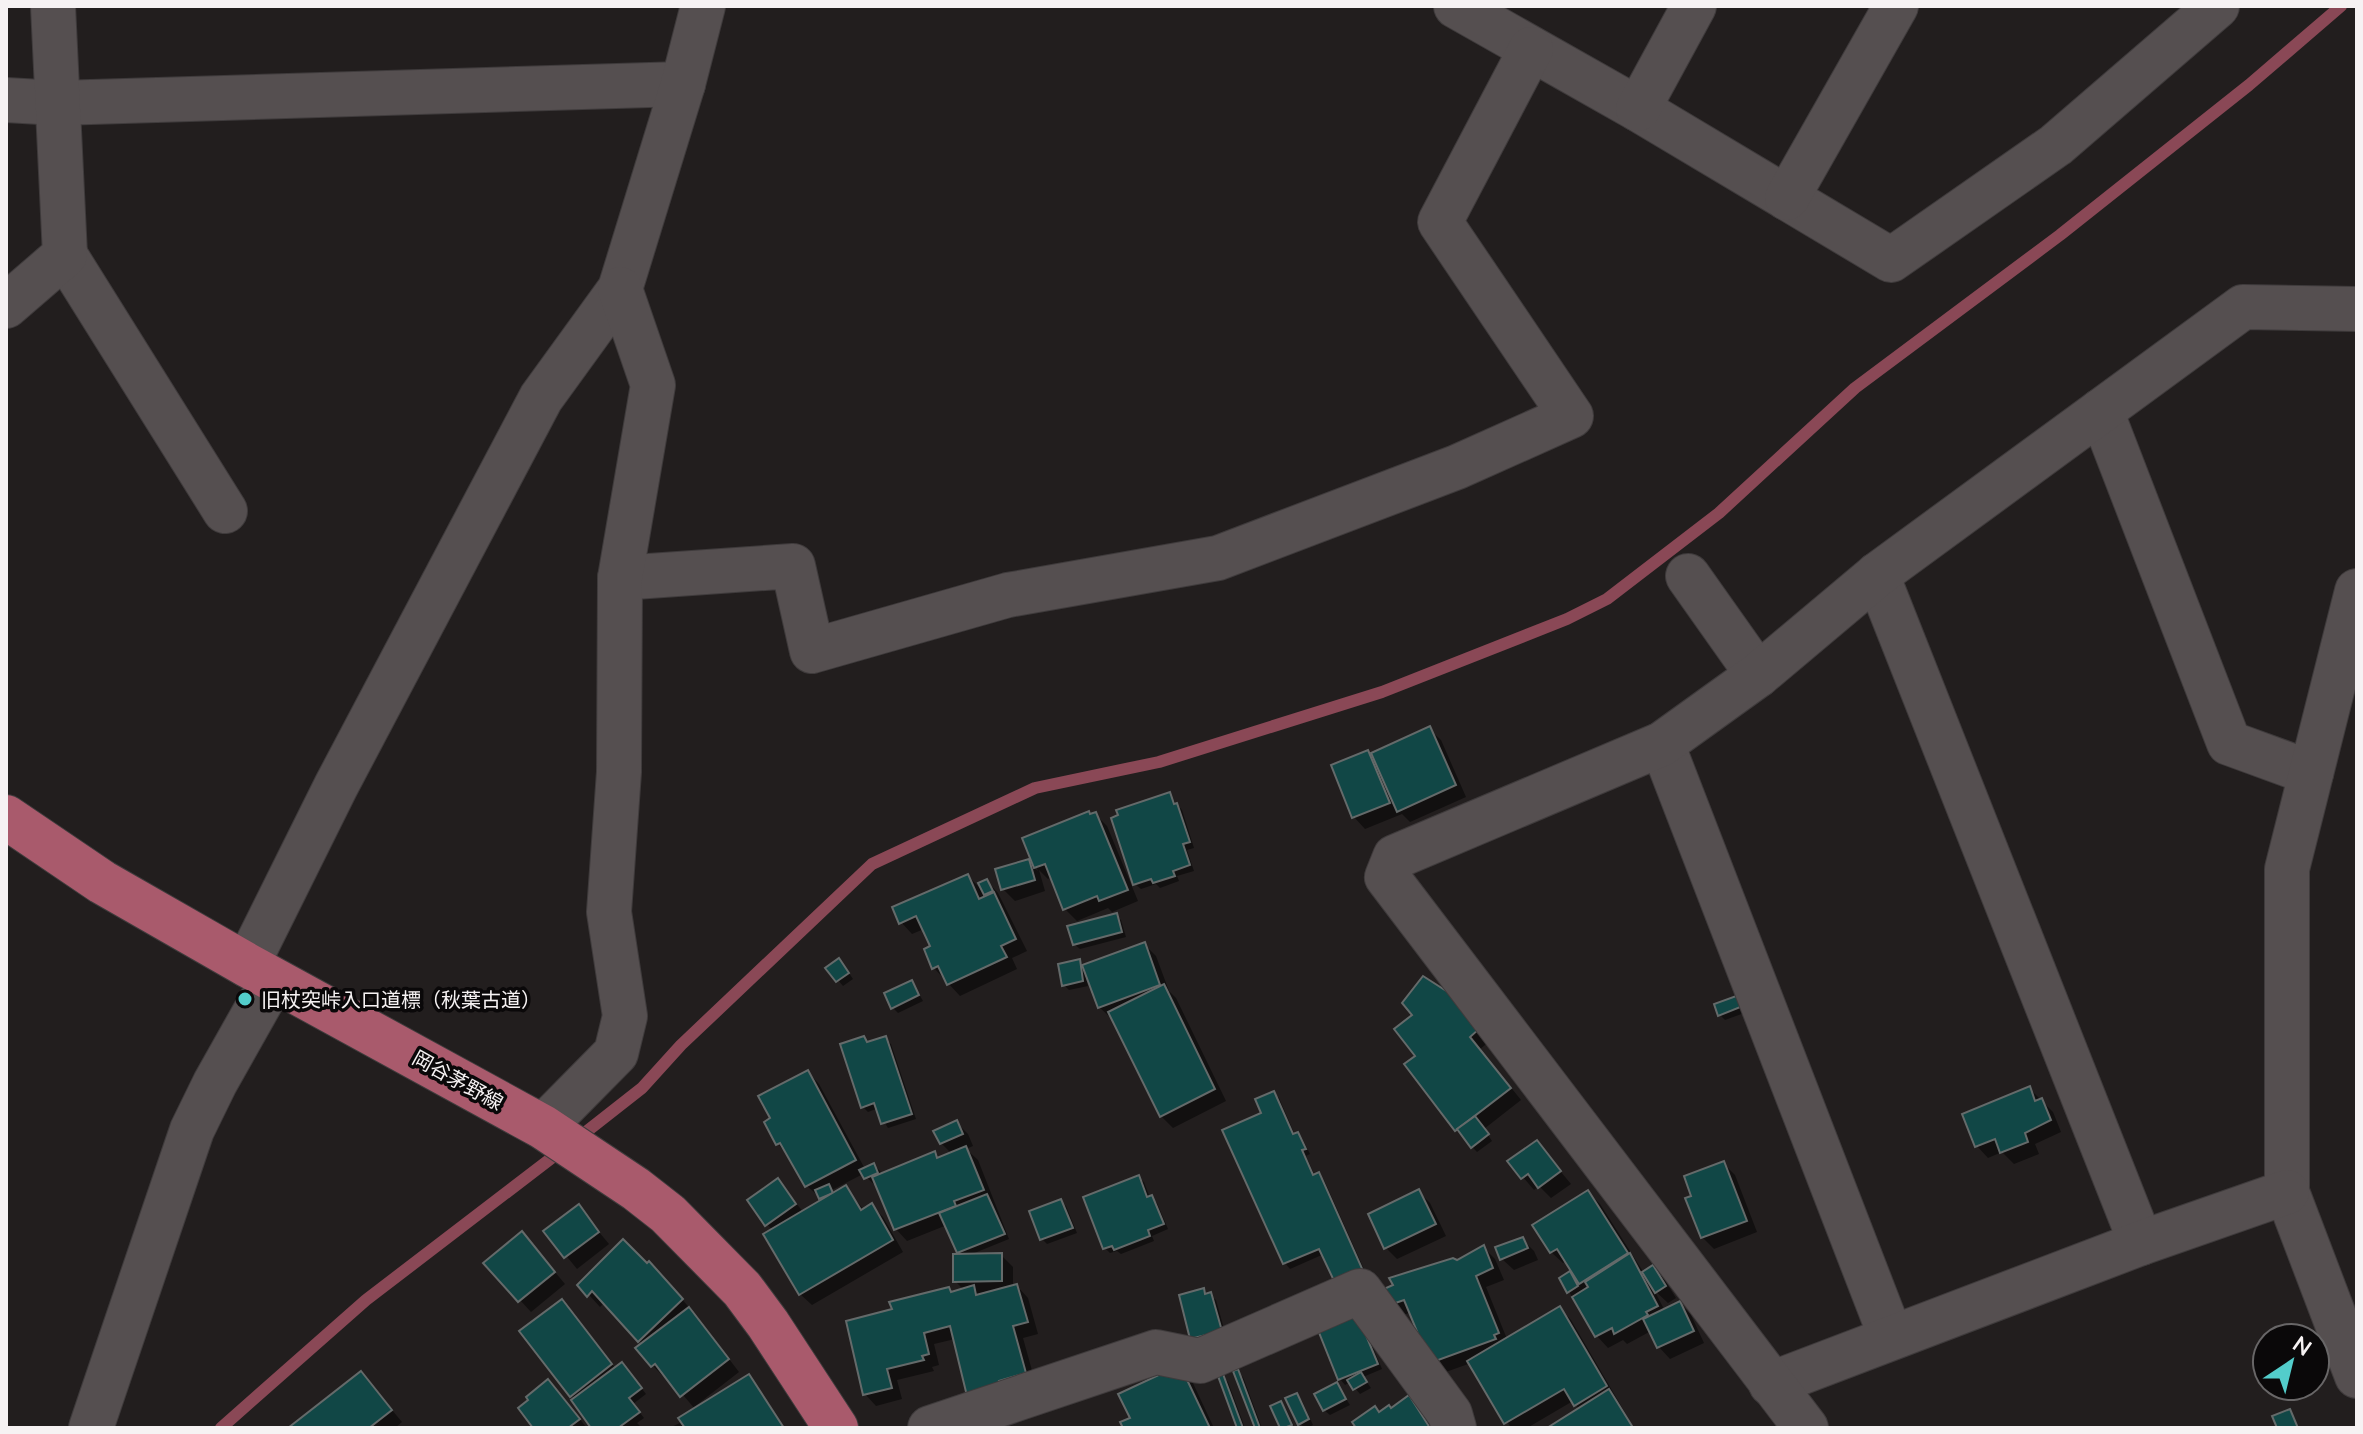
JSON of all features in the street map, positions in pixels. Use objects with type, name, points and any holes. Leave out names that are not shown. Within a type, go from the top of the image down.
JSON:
[{"type":"main road","name":"岡谷茅野線","points":[[6,817],[102,882],[549,1130],[668,1214],[742,1289],[836,1428]]},
{"type":"street","points":[[53,6],[65,255],[225,511]]},
{"type":"street","points":[[91,1428],[192,1130],[215,1083],[336,786],[541,398],[620,289],[683,84],[703,6]]},
{"type":"street","points":[[1456,6],[1638,109],[1891,260],[2056,145],[2217,6]]},
{"type":"street","points":[[1638,109],[1694,6]]},
{"type":"street","points":[[1787,198],[1896,6]]},
{"type":"street","points":[[620,578],[793,566],[812,651],[1008,595],[1218,558],[1457,467],[1571,416],[1440,222],[1531,49]]},
{"type":"street","points":[[6,100],[58,103],[683,84]]},
{"type":"street","points":[[6,306],[65,255]]},
{"type":"street","points":[[549,1130],[616,1053],[625,1016],[609,912],[619,772],[620,578],[653,385],[620,289]]},
{"type":"street","points":[[1806,1428],[1387,877],[1395,857],[1662,744],[1758,675],[1877,575],[2243,307],[2357,309]]},
{"type":"street","points":[[2101,411],[2229,743],[2311,773]]},
{"type":"street","points":[[1877,575],[2141,1243]]},
{"type":"street","points":[[1688,576],[1758,675]]},
{"type":"street","points":[[2357,591],[2287,869],[2287,1192],[2357,1376]]},
{"type":"street","points":[[1662,744],[1891,1337]]},
{"type":"street","points":[[1771,1384],[2141,1243],[2287,1192]]},
{"type":"street","points":[[930,1428],[1156,1352],[1200,1361],[1360,1291],[1450,1414],[1454,1428]]},
{"type":"building","points":[[1430,726],[1456,785],[1397,812],[1371,753]]},
{"type":"building","points":[[1368,750],[1390,803],[1352,818],[1331,765]]},
{"type":"building","points":[[1170,792],[1174,804],[1177,803],[1190,842],[1183,844],[1190,865],[1173,871],[1175,876],[1133,885],[1111,818],[1118,815],[1116,810]]},
{"type":"building","points":[[1089,811],[1090,814],[1096,812],[1128,890],[1099,901],[1097,896],[1063,910],[1045,864],[1034,868],[1022,838]]},
{"type":"building","points":[[1029,859],[1035,880],[1001,890],[995,869]]},
{"type":"building","points":[[968,874],[979,899],[994,892],[1016,939],[1001,946],[1007,957],[947,985],[938,966],[932,969],[924,949],[930,946],[916,916],[899,924],[892,907]]},
{"type":"building","points":[[987,879],[993,891],[984,895],[978,883]]},
{"type":"building","points":[[1117,913],[1122,932],[1073,945],[1067,926]]},
{"type":"building","points":[[1145,942],[1160,985],[1098,1008],[1082,965]]},
{"type":"building","points":[[839,958],[849,973],[836,982],[825,968]]},
{"type":"building","points":[[1080,959],[1083,981],[1062,986],[1058,964]]},
{"type":"building","points":[[1423,976],[1451,994],[1479,1029],[1470,1037],[1511,1088],[1455,1131],[1404,1064],[1415,1056],[1394,1029],[1412,1015],[1402,1003]]},
{"type":"building","points":[[912,980],[919,995],[891,1009],[884,993]]},
{"type":"building","points":[[1164,984],[1215,1089],[1160,1117],[1108,1012]]},
{"type":"building","points":[[1739,995],[1743,1006],[1718,1016],[1714,1004]]},
{"type":"building","points":[[864,1036],[867,1042],[886,1036],[912,1114],[881,1124],[874,1103],[861,1108],[840,1044]]},
{"type":"building","points":[[808,1070],[856,1160],[805,1187],[764,1122],[770,1118],[758,1096]]},
{"type":"building","points":[[2030,1086],[2035,1101],[2042,1098],[2051,1120],[2025,1133],[2028,1142],[2000,1153],[1995,1139],[1975,1147],[1962,1114]]},
{"type":"building","points":[[1274,1091],[1293,1134],[1298,1132],[1306,1149],[1302,1150],[1313,1175],[1319,1172],[1364,1273],[1336,1285],[1319,1249],[1283,1264],[1222,1130],[1261,1113],[1255,1099]]},
{"type":"building","points":[[1475,1116],[1489,1134],[1471,1148],[1457,1129]]},
{"type":"building","points":[[957,1120],[963,1134],[940,1144],[933,1131]]},
{"type":"building","points":[[1537,1140],[1561,1171],[1538,1188],[1528,1174],[1521,1179],[1507,1161]]},
{"type":"building","points":[[966,1146],[984,1190],[954,1201],[956,1206],[894,1230],[872,1177],[935,1151],[937,1158]]},
{"type":"building","points":[[1724,1161],[1747,1221],[1701,1238],[1685,1198],[1691,1196],[1684,1176]]},
{"type":"building","points":[[874,1163],[878,1173],[864,1179],[859,1170]]},
{"type":"building","points":[[1139,1175],[1147,1197],[1152,1195],[1164,1224],[1148,1230],[1150,1236],[1114,1250],[1112,1246],[1103,1249],[1083,1197]]},
{"type":"building","points":[[778,1178],[796,1204],[765,1226],[747,1200]]},
{"type":"building","points":[[829,1184],[833,1193],[819,1199],[815,1190]]},
{"type":"building","points":[[846,1185],[861,1210],[872,1203],[893,1240],[799,1295],[763,1234]]},
{"type":"building","points":[[1419,1189],[1436,1224],[1384,1249],[1368,1214]]},
{"type":"building","points":[[1588,1190],[1628,1253],[1579,1284],[1557,1249],[1550,1253],[1532,1225]]},
{"type":"building","points":[[987,1194],[1005,1234],[957,1253],[939,1213]]},
{"type":"building","points":[[1061,1199],[1073,1228],[1040,1240],[1029,1211]]},
{"type":"building","points":[[579,1204],[599,1232],[564,1258],[543,1231]]},
{"type":"building","points":[[522,1231],[555,1272],[518,1302],[483,1263]]},
{"type":"building","points":[[1523,1237],[1528,1248],[1500,1260],[1495,1247]]},
{"type":"building","points":[[623,1239],[647,1263],[649,1261],[683,1299],[638,1342],[592,1291],[587,1297],[577,1285]]},
{"type":"building","points":[[1484,1245],[1493,1268],[1476,1276],[1499,1333],[1494,1335],[1496,1339],[1430,1363],[1404,1300],[1384,1307],[1377,1292],[1393,1285],[1389,1278],[1453,1258],[1457,1260]]},
{"type":"building","points":[[1002,1253],[1002,1281],[953,1282],[953,1254]]},
{"type":"building","points":[[1630,1253],[1658,1306],[1614,1334],[1612,1328],[1595,1337],[1572,1297],[1588,1287],[1585,1282]]},
{"type":"building","points":[[1653,1265],[1666,1286],[1655,1293],[1642,1272]]},
{"type":"building","points":[[1570,1271],[1578,1286],[1567,1293],[1559,1278]]},
{"type":"building","points":[[1017,1284],[1028,1322],[1013,1326],[1026,1373],[967,1396],[950,1326],[924,1333],[929,1354],[922,1356],[924,1360],[887,1369],[892,1388],[863,1395],[846,1321],[892,1309],[889,1302],[949,1287],[951,1292],[974,1285],[976,1295]]},
{"type":"building","points":[[1204,1288],[1205,1294],[1211,1292],[1222,1331],[1190,1339],[1179,1295]]},
{"type":"building","points":[[562,1299],[612,1364],[570,1397],[519,1331]]},
{"type":"building","points":[[1680,1301],[1694,1331],[1657,1348],[1643,1319]]},
{"type":"building","points":[[1353,1304],[1378,1364],[1338,1380],[1314,1320]]},
{"type":"building","points":[[1560,1306],[1607,1386],[1574,1406],[1564,1389],[1504,1424],[1467,1361]]},
{"type":"building","points":[[689,1307],[729,1359],[680,1397],[655,1364],[651,1367],[635,1348]]},
{"type":"building","points":[[622,1362],[642,1388],[629,1398],[640,1412],[618,1428],[591,1428],[571,1400]]},
{"type":"building","points":[[1180,1365],[1210,1428],[1123,1428],[1120,1422],[1130,1418],[1118,1394]]},
{"type":"building","points":[[1238,1369],[1260,1428],[1255,1428],[1233,1371]]},
{"type":"building","points":[[361,1371],[392,1410],[369,1428],[288,1428]]},
{"type":"building","points":[[1361,1372],[1367,1382],[1353,1390],[1347,1380]]},
{"type":"building","points":[[749,1374],[784,1428],[685,1428],[678,1418]]},
{"type":"building","points":[[1223,1374],[1243,1428],[1237,1428],[1218,1376]]},
{"type":"building","points":[[548,1379],[580,1419],[568,1428],[533,1428],[518,1408]]},
{"type":"building","points":[[1337,1382],[1346,1399],[1323,1411],[1314,1394]]},
{"type":"building","points":[[1609,1389],[1632,1426],[1629,1428],[1547,1428]]},
{"type":"building","points":[[1297,1393],[1309,1419],[1298,1425],[1285,1398]]},
{"type":"building","points":[[1409,1395],[1430,1428],[1356,1428],[1352,1422],[1375,1406],[1379,1412],[1389,1405],[1391,1408]]},
{"type":"building","points":[[1281,1401],[1292,1425],[1284,1428],[1280,1428],[1270,1406]]},
{"type":"building","points":[[2290,1409],[2298,1428],[2277,1428],[2272,1416]]},
{"type":"waterway","points":[[577,1139],[642,1088],[681,1045],[872,864],[1035,788],[1159,762],[1382,692],[1567,619],[1607,599],[1719,513],[1855,388],[2060,235],[2249,85],[2341,6]]},
{"type":"waterway","points":[[221,1428],[366,1300],[562,1150]]},
{"type":"place","name":"旧杖突峠入口道標（秋葉古道）","points":[[245,999]]}]
